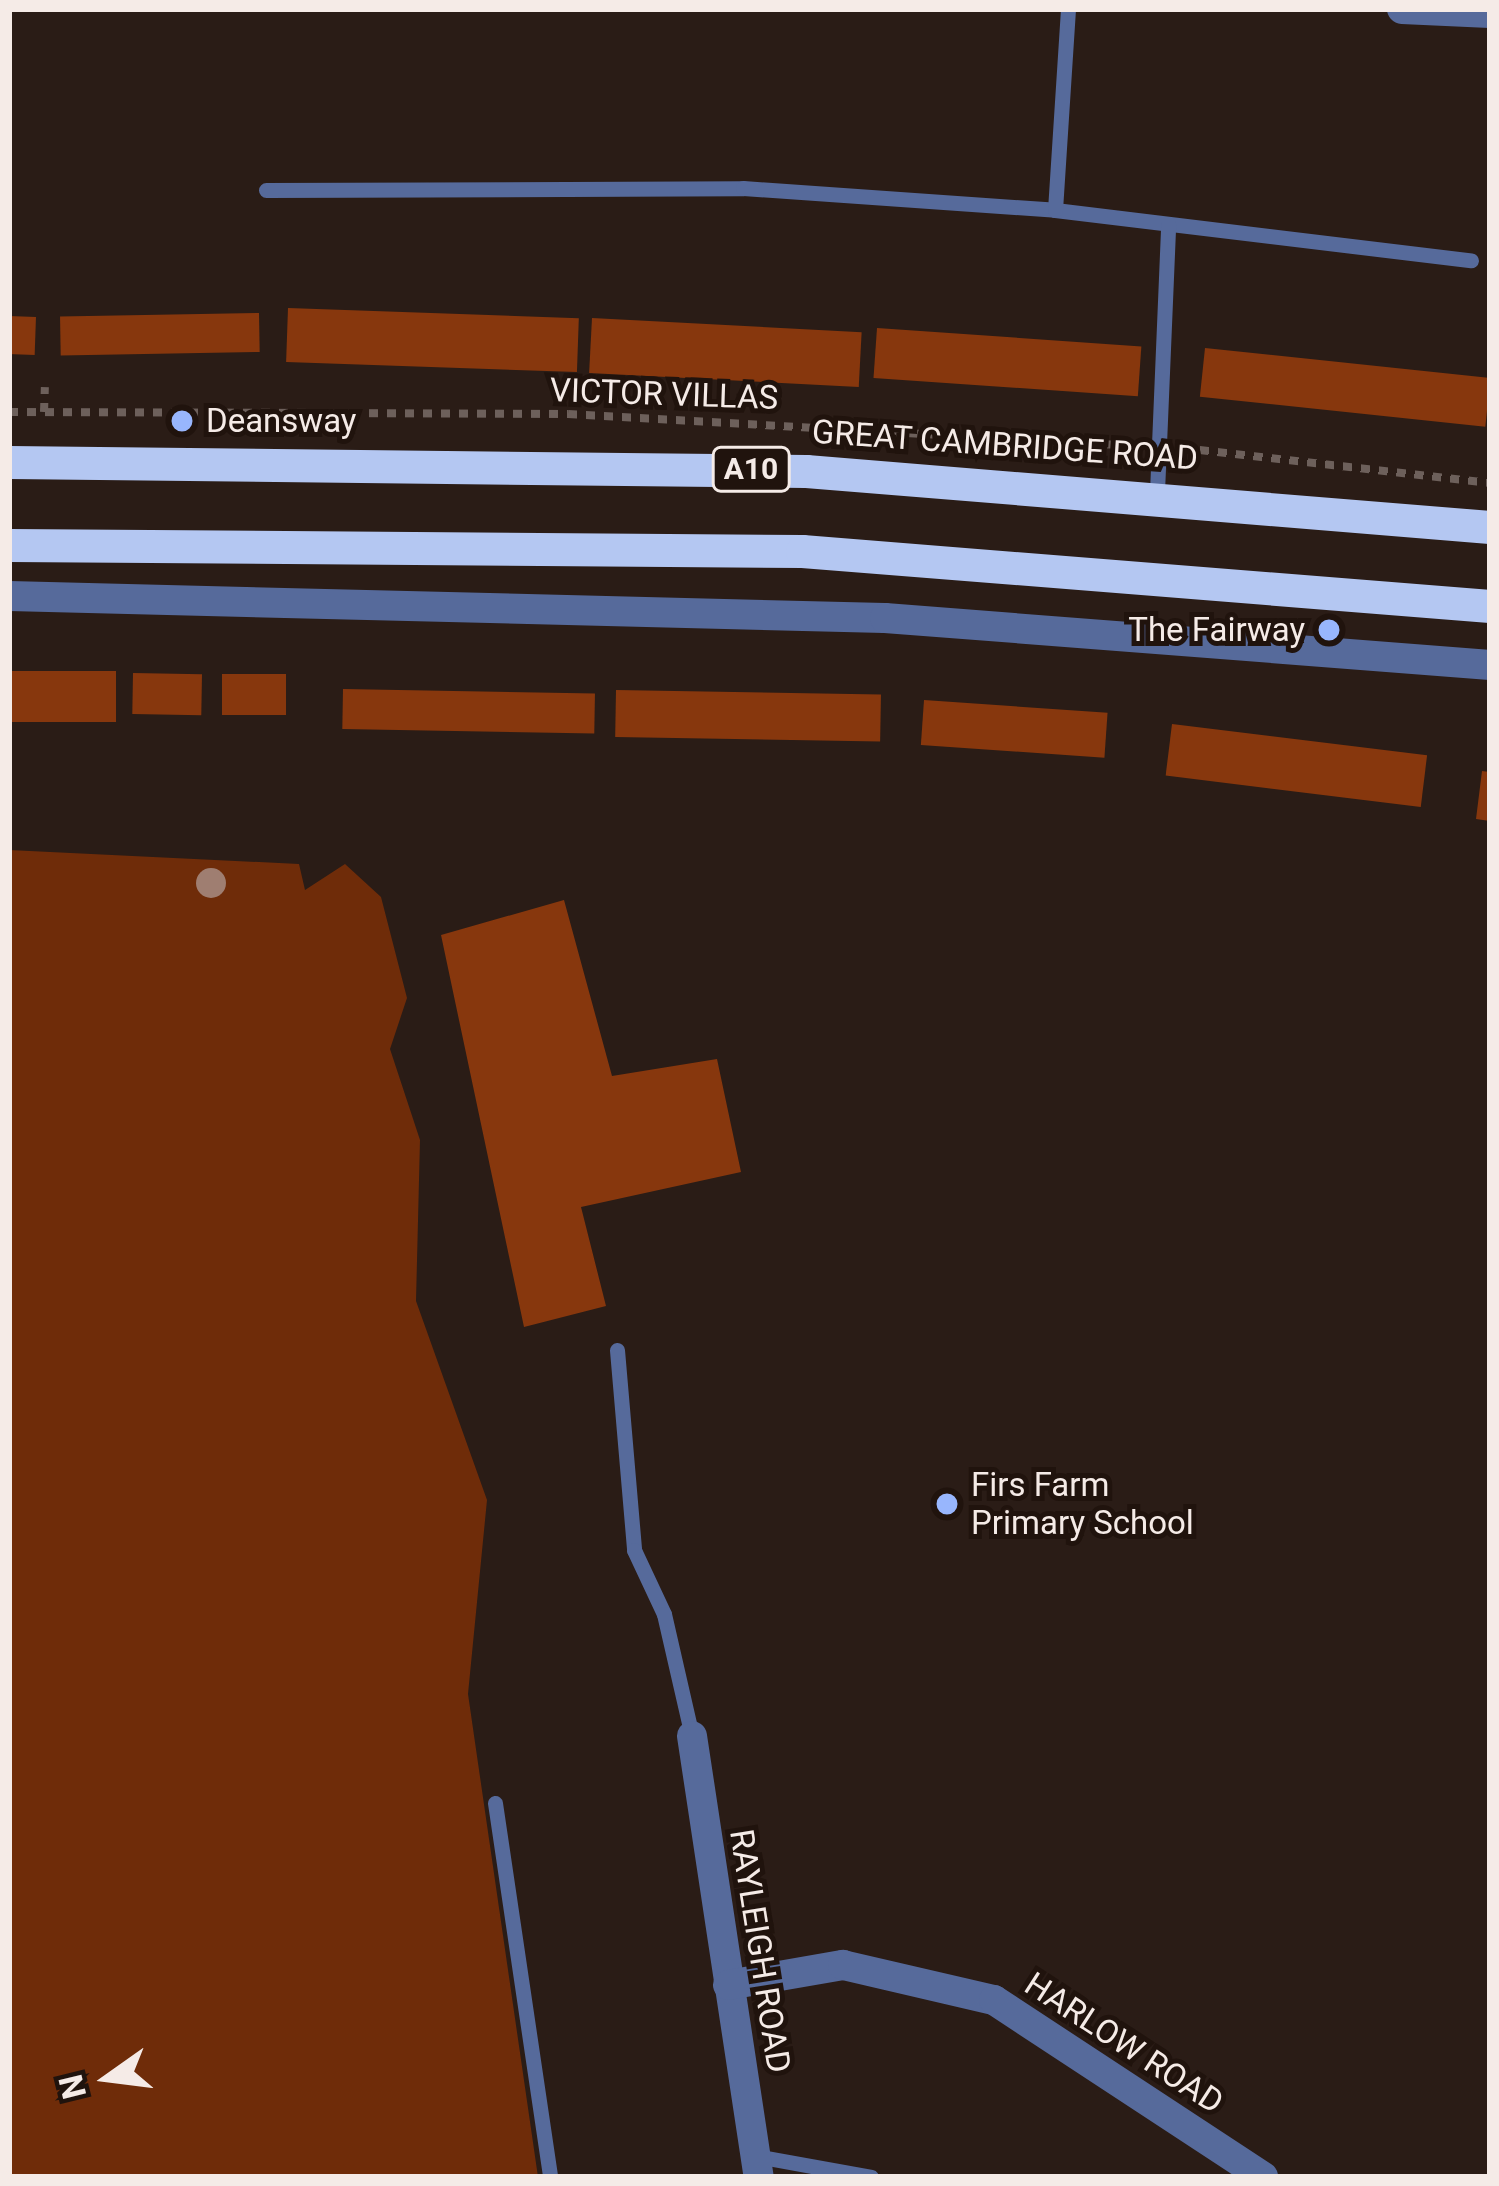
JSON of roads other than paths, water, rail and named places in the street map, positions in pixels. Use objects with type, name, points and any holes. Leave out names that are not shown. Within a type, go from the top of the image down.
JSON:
[{"type":"highway","name":"GREAT CAMBRIDGE ROAD","points":[[9,462],[568,463],[1156,493],[1490,527]]},
{"type":"highway","points":[[9,545],[320,542],[825,553],[1490,606]]},
{"type":"street","points":[[1402,9],[1474,12]]},
{"type":"street","points":[[320,542],[320,596]]},
{"type":"street","points":[[9,596],[320,596],[1168,633],[1490,665]]},
{"type":"street","name":"RAYLEIGH ROAD","points":[[692,1736],[757,2166]]},
{"type":"street","name":"HARLOW ROAD","points":[[728,1985],[842,1965],[994,2000],[1263,2177]]},
{"type":"lane","points":[[1054,210],[1068,9]]},
{"type":"lane","points":[[266,190],[743,188],[1054,210],[1472,260]]},
{"type":"lane","points":[[1156,493],[1168,224]]},
{"type":"lane","points":[[617,1350],[634,1550],[664,1614],[692,1736]]},
{"type":"lane","points":[[494,1803],[550,2177]]},
{"type":"lane","points":[[757,2166],[871,2177]]},
{"type":"place","name":"Deansway","points":[[182,421]]},
{"type":"place","name":"The Fairway","points":[[1329,630]]},
{"type":"place","name":"Firs Farm Primary School","points":[[947,1504]]}]
